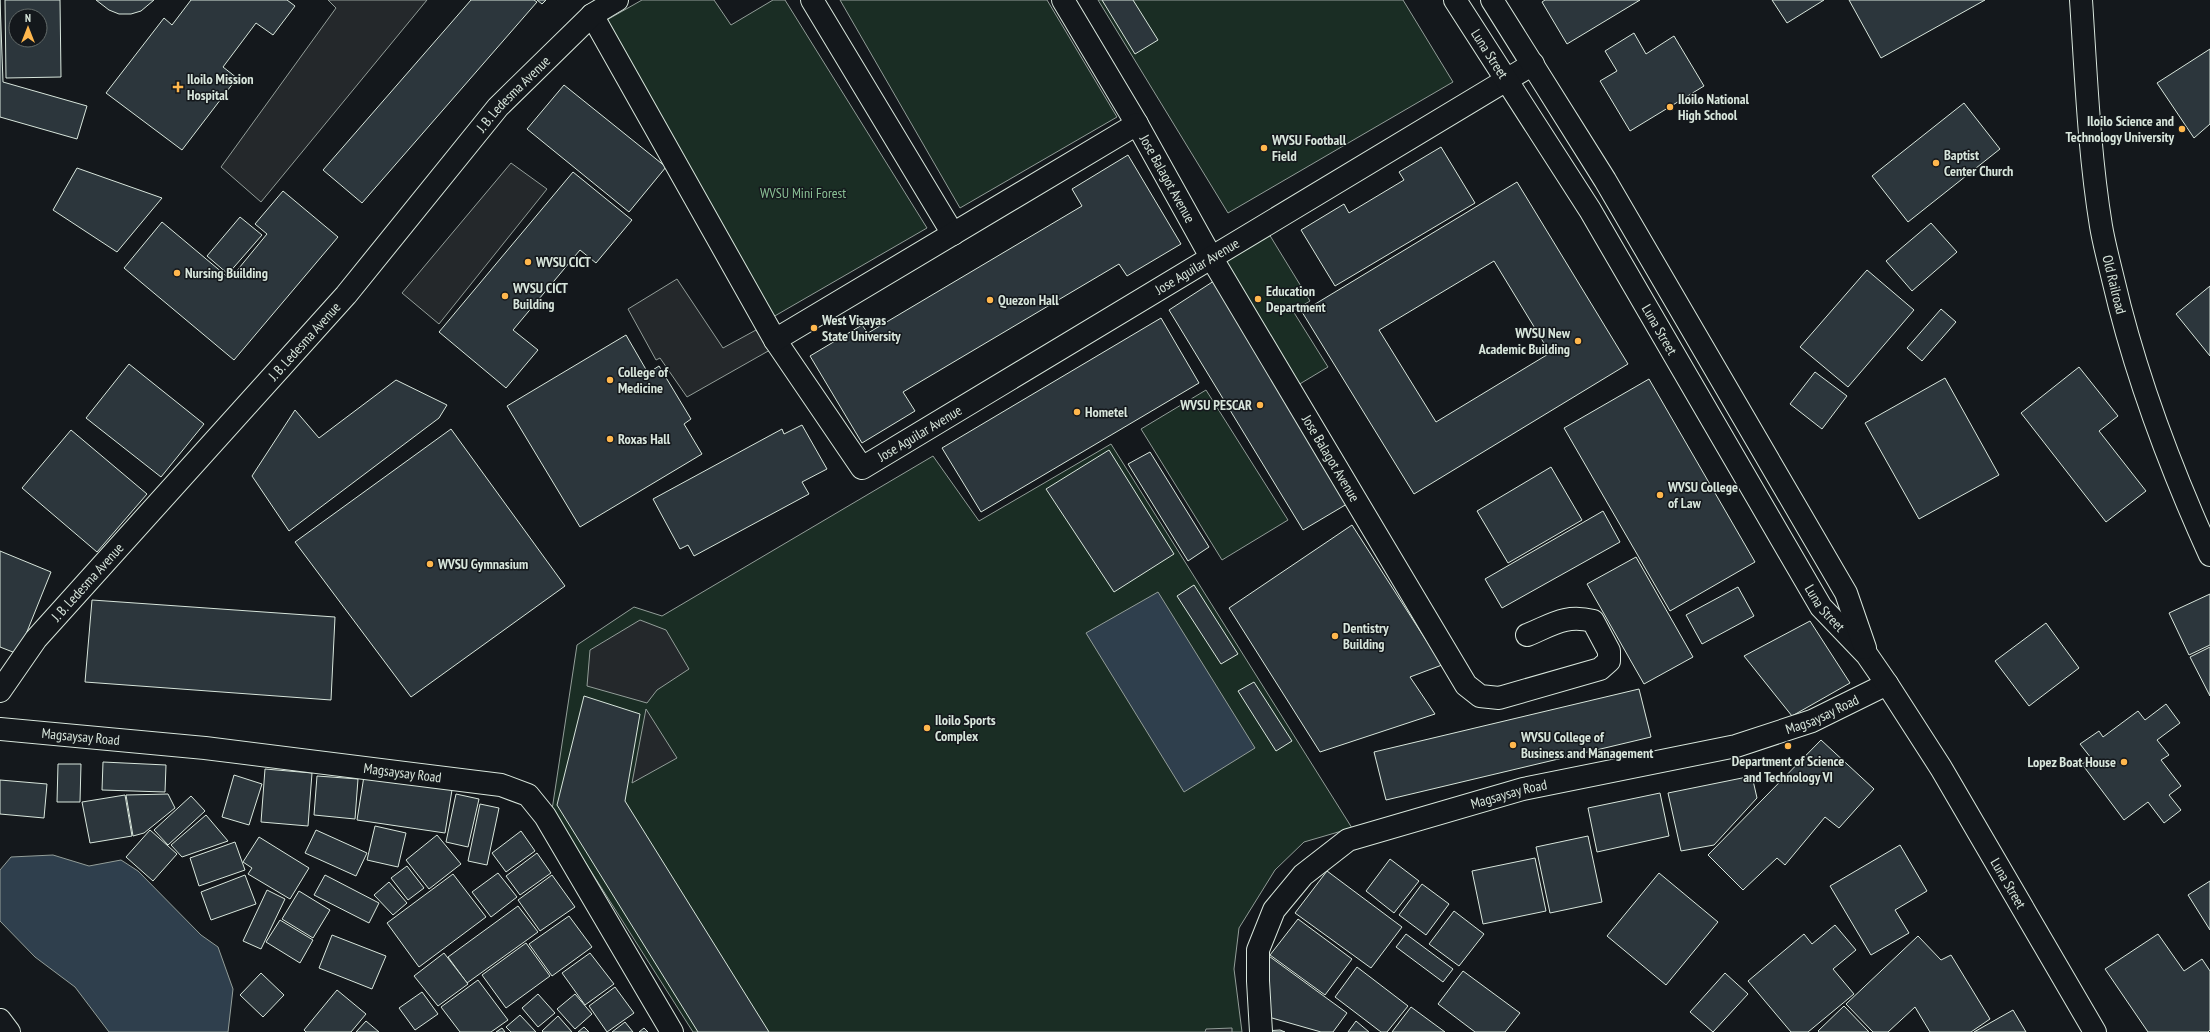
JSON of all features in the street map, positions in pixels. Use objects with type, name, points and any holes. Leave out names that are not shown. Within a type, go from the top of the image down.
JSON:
[{"type":"street","name":"J. B. Ledesma Avenue","points":[[0,691],[36,639],[346,295],[498,107],[592,15],[617,0]]},
{"type":"street","points":[[812,0],[954,234]]},
{"type":"street","name":"Jose Balagot Avenue","points":[[1063,0],[1137,124],[1211,257],[1466,684],[1480,696],[1499,698],[1600,669],[1609,661],[1610,651],[1593,621],[1580,618],[1568,618],[1527,635]]},
{"type":"street","name":"Luna Street","points":[[1455,0],[1590,210],[1821,607],[1867,655],[1887,684],[1941,768],[2095,1032]]},
{"type":"street","name":"Luna Street","points":[[1492,0],[1605,180],[1842,586],[1867,655]]},
{"type":"street","name":"Old Railroad","points":[[2081,0],[2092,144],[2101,226],[2122,317],[2152,411],[2194,520],[2210,556]]},
{"type":"street","points":[[592,15],[776,340],[1137,124]]},
{"type":"street","name":"Jose Aguilar Avenue","points":[[776,340],[862,468],[1533,64]]},
{"type":"street","name":"Magsaysay Road","points":[[1261,1032],[1258,950],[1274,910],[1303,875],[1348,840],[1523,789],[1736,746],[1812,721],[1887,684]]},
{"type":"street","name":"Magsaysay Road","points":[[0,729],[205,748],[501,785],[528,795],[545,816],[672,1032]]},
{"type":"street","points":[[0,1020],[9,1032]]},
{"type":"green space","name":"WVSU Mini Forest","points":[[642,0],[714,0],[731,25],[773,0],[785,0],[927,228],[773,317],[605,21]]},
{"type":"green space","points":[[840,0],[1047,0],[1117,117],[960,208]]},
{"type":"green space","name":"WVSU Football Field","points":[[1098,0],[1403,0],[1453,82],[1228,213]]},
{"type":"green space","points":[[1269,234],[1310,301],[1293,311],[1328,367],[1298,385],[1222,262]]},
{"type":"green space","points":[[1206,390],[1288,520],[1222,560],[1141,429]]},
{"type":"green space","name":"Iloilo Sports Complex","points":[[1111,444],[1352,828],[1304,842],[1275,870],[1239,928],[1234,969],[1242,1032],[693,1032],[552,810],[577,645],[634,607],[662,616],[933,456],[979,521]]},
{"type":"shaded area","points":[[328,0],[427,0],[261,202],[221,167],[336,8]]},
{"type":"shaded area","points":[[511,163],[547,189],[439,324],[402,293]]},
{"type":"shaded area","points":[[677,279],[723,348],[756,330],[770,350],[687,397],[660,358],[656,360],[628,309]]},
{"type":"shaded area","points":[[640,620],[666,630],[689,669],[657,690],[647,703],[587,686],[590,650]]},
{"type":"shaded area","points":[[646,709],[677,758],[632,783]]},
{"type":"shaded area","points":[[1232,1028],[1232,1032],[1205,1032],[1206,1029]]},
{"type":"water","points":[[1158,592],[1255,748],[1184,792],[1086,633]]},
{"type":"water","points":[[53,855],[89,866],[121,860],[138,871],[201,935],[218,947],[233,989],[228,1032],[109,1032],[75,987],[35,957],[0,921],[0,870],[11,857]]},
{"type":"building","points":[[0,0],[3,82],[87,106],[77,139],[0,117]]},
{"type":"building","points":[[5,0],[60,0],[61,77],[6,78]]},
{"type":"building","points":[[96,0],[154,0],[141,11],[131,14],[119,14],[109,10]]},
{"type":"building","points":[[191,0],[287,0],[295,6],[273,35],[256,23],[223,67],[237,78],[182,150],[106,93],[164,18],[172,25]]},
{"type":"building","points":[[471,0],[534,0],[537,2],[362,203],[323,170]]},
{"type":"building","points":[[537,0],[546,0],[542,4]]},
{"type":"building","points":[[1102,0],[1133,0],[1158,40],[1135,54]]},
{"type":"building","points":[[1545,0],[1640,0],[1567,44],[1542,2]]},
{"type":"building","points":[[1772,0],[1824,0],[1787,23]]},
{"type":"building","points":[[1849,0],[1985,0],[1881,58]]},
{"type":"building","points":[[1634,33],[1646,54],[1674,36],[1704,86],[1630,131],[1600,81],[1617,71],[1605,51]]},
{"type":"building","points":[[2210,49],[2210,124],[2194,138],[2157,83]]},
{"type":"building","points":[[564,85],[666,167],[629,212],[527,129]]},
{"type":"building","name":"Baptist Center Church","points":[[1964,103],[2000,149],[1908,222],[1872,176]]},
{"type":"building","points":[[1441,147],[1475,203],[1335,286],[1301,230],[1344,204],[1349,213],[1404,180],[1399,172]]},
{"type":"building","name":"Quezon Hall","points":[[1128,155],[1181,244],[1127,276],[1119,264],[903,392],[915,411],[862,443],[810,356],[862,325],[868,333],[1082,206],[1072,189]]},
{"type":"building","points":[[77,168],[162,198],[117,252],[53,210]]},
{"type":"building","name":"WVSU CICT Building","points":[[573,172],[632,220],[596,263],[580,250],[513,330],[538,350],[506,388],[439,332]]},
{"type":"building","name":"WVSU New Academic Building","points":[[1517,182],[1628,364],[1414,494],[1302,312]],"holes":[[[1494,261],[1550,353],[1436,422],[1379,330]]]},
{"type":"building","name":"Nursing Building","points":[[283,191],[338,237],[234,360],[124,268],[162,222],[230,279],[267,234],[255,224]]},
{"type":"building","points":[[240,217],[262,235],[228,274],[207,256]]},
{"type":"building","points":[[1931,223],[1957,252],[1912,291],[1886,261]]},
{"type":"building","points":[[1867,270],[1914,310],[1848,387],[1800,347]]},
{"type":"building","name":"WVSU PESCAR","points":[[1217,279],[1352,501],[1303,530],[1169,310]]},
{"type":"building","points":[[2210,286],[2210,356],[2176,314]]},
{"type":"building","points":[[1941,309],[1956,322],[1922,361],[1907,348]]},
{"type":"building","name":"Hometel","points":[[1161,318],[1199,383],[981,512],[942,448]]},
{"type":"building","name":"Roxas Hall","points":[[626,335],[648,373],[659,366],[691,419],[684,424],[702,454],[580,527],[507,406]]},
{"type":"building","points":[[129,364],[204,424],[161,477],[86,418]]},
{"type":"building","points":[[2079,367],[2118,416],[2099,431],[2146,491],[2106,522],[2021,413]]},
{"type":"building","points":[[1815,372],[1847,396],[1822,429],[1790,404]]},
{"type":"building","points":[[1945,378],[1999,475],[1919,519],[1865,423]]},
{"type":"building","name":"WVSU College of Law","points":[[1649,379],[1755,562],[1670,611],[1564,428]]},
{"type":"building","points":[[396,380],[447,405],[439,418],[289,531],[252,476],[295,410],[319,438]]},
{"type":"building","points":[[802,425],[827,469],[802,482],[809,494],[694,556],[688,545],[680,549],[653,499],[782,429],[784,434]]},
{"type":"building","name":"WVSU Gymnasium","points":[[451,429],[565,586],[411,697],[295,542]]},
{"type":"building","points":[[71,430],[147,494],[97,552],[22,488]]},
{"type":"building","points":[[1109,450],[1174,554],[1114,592],[1046,489]]},
{"type":"building","points":[[1150,452],[1209,547],[1188,561],[1128,464]]},
{"type":"building","points":[[1551,467],[1582,520],[1508,563],[1477,511]]},
{"type":"building","points":[[1603,511],[1620,542],[1502,608],[1485,579]]},
{"type":"building","name":"Dentistry Building","points":[[1352,525],[1442,665],[1410,677],[1435,714],[1320,752],[1229,608]]},
{"type":"building","points":[[0,551],[51,572],[18,654],[0,647]]},
{"type":"building","points":[[1636,557],[1693,657],[1644,684],[1587,584]]},
{"type":"building","points":[[1194,585],[1238,654],[1221,664],[1177,596]]},
{"type":"building","points":[[1738,587],[1754,616],[1702,644],[1686,615]]},
{"type":"building","points":[[2210,594],[2210,645],[2189,655],[2169,613]]},
{"type":"building","points":[[92,600],[335,617],[331,700],[85,682]]},
{"type":"building","points":[[1810,621],[1850,683],[1792,716],[1744,656]]},
{"type":"building","points":[[2046,623],[2079,668],[2029,706],[1995,661]]},
{"type":"building","points":[[2210,647],[2210,696],[2190,657]]},
{"type":"building","points":[[1254,682],[1292,741],[1276,751],[1238,691]]},
{"type":"building","name":"WVSU College of Business and Management","points":[[1639,689],[1651,737],[1386,800],[1374,752]]},
{"type":"building","points":[[584,696],[640,714],[625,801],[769,1032],[698,1032],[557,805]]},
{"type":"building","name":"Lopez Boat House","points":[[2166,704],[2180,723],[2157,740],[2169,755],[2161,760],[2181,786],[2169,795],[2181,810],[2164,823],[2148,802],[2124,820],[2082,764],[2091,758],[2080,744],[2099,731],[2103,737],[2138,711],[2145,720]]},
{"type":"building","points":[[1821,740],[1874,789],[1839,828],[1825,817],[1785,865],[1777,858],[1743,890],[1708,855]]},
{"type":"building","points":[[103,762],[166,765],[165,792],[102,790]]},
{"type":"building","points":[[58,764],[81,764],[80,802],[57,802]]},
{"type":"building","points":[[265,769],[312,773],[308,826],[261,822]]},
{"type":"building","points":[[234,775],[262,784],[249,825],[222,817]]},
{"type":"building","points":[[317,776],[358,779],[355,819],[314,815]]},
{"type":"building","points":[[364,776],[452,790],[445,833],[357,820]]},
{"type":"building","points":[[1752,776],[1757,798],[1714,845],[1681,851],[1668,793]]},
{"type":"building","points":[[0,780],[47,784],[44,818],[0,814]]},
{"type":"building","points":[[1660,793],[1669,836],[1597,852],[1588,808]]},
{"type":"building","points":[[168,794],[175,808],[144,833],[133,836],[126,795]]},
{"type":"building","points":[[456,794],[479,799],[468,847],[446,842]]},
{"type":"building","points":[[125,795],[132,836],[90,843],[82,802]]},
{"type":"building","points":[[191,796],[205,811],[168,845],[154,830]]},
{"type":"building","points":[[480,804],[499,808],[487,865],[468,861]]},
{"type":"building","points":[[206,815],[228,841],[182,857],[171,845]]},
{"type":"building","points":[[375,826],[406,833],[398,867],[367,860]]},
{"type":"building","points":[[150,830],[177,854],[153,881],[126,857]]},
{"type":"building","points":[[316,830],[367,853],[356,876],[305,853]]},
{"type":"building","points":[[521,831],[535,851],[506,872],[492,853]]},
{"type":"building","points":[[437,835],[461,864],[429,889],[406,860]]},
{"type":"building","points":[[1588,836],[1602,902],[1550,913],[1536,847]]},
{"type":"building","points":[[259,837],[309,868],[290,899],[248,874],[252,868],[243,862]]},
{"type":"building","points":[[235,842],[245,870],[199,886],[190,858]]},
{"type":"building","points":[[1900,845],[1927,891],[1895,910],[1909,933],[1871,955],[1830,886]]},
{"type":"building","points":[[537,853],[551,873],[520,895],[506,876]]},
{"type":"building","points":[[1535,858],[1546,911],[1483,924],[1472,871]]},
{"type":"building","points":[[1390,859],[1419,881],[1394,913],[1366,891]]},
{"type":"building","points":[[407,866],[424,888],[408,900],[391,878]]},
{"type":"building","points":[[1327,871],[1402,927],[1371,968],[1295,913]]},
{"type":"building","points":[[498,873],[517,897],[491,917],[472,892]]},
{"type":"building","points":[[1659,873],[1718,922],[1666,985],[1607,936]]},
{"type":"building","points":[[453,874],[486,917],[419,967],[387,923]]},
{"type":"building","points":[[245,875],[256,904],[211,920],[201,892]]},
{"type":"building","points":[[325,875],[379,903],[369,923],[314,895]]},
{"type":"building","points":[[552,875],[575,907],[540,931],[518,900]]},
{"type":"building","points":[[2210,881],[2210,930],[2188,895]]},
{"type":"building","points":[[389,882],[407,903],[393,915],[374,895]]},
{"type":"building","points":[[1422,884],[1449,904],[1426,935],[1399,915]]},
{"type":"building","points":[[267,890],[285,899],[261,949],[243,941]]},
{"type":"building","points":[[299,891],[330,910],[313,938],[282,919]]},
{"type":"building","points":[[518,906],[538,932],[467,983],[448,957]]},
{"type":"building","points":[[1454,911],[1484,934],[1459,966],[1429,944]]},
{"type":"building","points":[[569,916],[592,947],[552,976],[529,944]]},
{"type":"building","points":[[1298,919],[1352,959],[1325,995],[1270,955]]},
{"type":"building","points":[[280,920],[313,940],[300,963],[266,942]]},
{"type":"building","points":[[1835,925],[1856,950],[1833,969],[1854,994],[1808,1032],[1791,1032],[1748,981],[1804,934],[1812,944]]},
{"type":"building","points":[[1406,934],[1453,969],[1443,982],[1396,947]]},
{"type":"building","points":[[2158,934],[2184,971],[2202,959],[2210,971],[2210,1030],[2208,1032],[2148,1032],[2105,969]]},
{"type":"building","points":[[332,935],[386,956],[372,989],[319,968]]},
{"type":"building","points":[[1918,936],[1941,960],[1951,955],[1990,1019],[1971,1032],[1930,1032],[1915,1007],[1888,1032],[1873,1032],[1846,1004]]},
{"type":"building","points":[[526,943],[550,976],[506,1008],[482,975]]},
{"type":"building","points":[[1262,951],[1347,1013],[1333,1032],[1321,1032],[1265,1016]]},
{"type":"building","points":[[444,953],[468,984],[438,1006],[414,976]]},
{"type":"building","points":[[590,953],[614,984],[585,1005],[562,973]]},
{"type":"building","points":[[1357,967],[1408,1006],[1387,1032],[1381,1032],[1335,997]]},
{"type":"building","points":[[1463,971],[1520,1013],[1505,1032],[1475,1032],[1438,1004]]},
{"type":"building","points":[[261,973],[284,995],[263,1017],[240,995]]},
{"type":"building","points":[[1725,973],[1748,994],[1713,1032],[1690,1012]]},
{"type":"building","points":[[478,980],[508,1020],[491,1032],[460,1032],[441,1007]]},
{"type":"building","points":[[615,987],[634,1013],[607,1032],[589,1006]]},
{"type":"building","points":[[337,990],[366,1014],[351,1032],[306,1032],[304,1030]]},
{"type":"building","points":[[422,992],[438,1014],[415,1030],[399,1008]]},
{"type":"building","points":[[538,994],[555,1013],[538,1027],[522,1008]]},
{"type":"building","points":[[575,994],[592,1014],[575,1029],[557,1009]]},
{"type":"building","points":[[1844,1006],[1869,1032],[1818,1031]]},
{"type":"building","points":[[1411,1007],[1445,1032],[1392,1032]]},
{"type":"building","points":[[2013,1010],[2026,1032],[1974,1032]]},
{"type":"building","points":[[520,1015],[536,1032],[511,1032],[506,1027]]},
{"type":"building","points":[[558,1016],[572,1032],[542,1031]]},
{"type":"building","points":[[366,1021],[379,1032],[356,1032]]},
{"type":"building","points":[[1356,1021],[1369,1032],[1348,1032]]},
{"type":"building","points":[[625,1022],[633,1032],[612,1032]]},
{"type":"building","points":[[584,1027],[589,1032],[578,1032]]},
{"type":"building","points":[[502,1028],[505,1032],[496,1032]]},
{"type":"building","points":[[644,1028],[648,1032],[639,1032]]},
{"type":"building","points":[[1280,1030],[1285,1032],[1265,1032],[1265,1031]]},
{"type":"place","name":"Iloilo Mission Hospital","points":[[178,87]]},
{"type":"place","name":"Iloilo National High School","points":[[1670,107]]},
{"type":"place","name":"Iloilo Science and Technology University","points":[[2182,129]]},
{"type":"place","name":"WVSU Football Field","points":[[1264,148]]},
{"type":"place","name":"Baptist Center Church","points":[[1936,163]]},
{"type":"place","name":"WVSU CICT","points":[[528,262]]},
{"type":"place","name":"Nursing Building","points":[[177,273]]},
{"type":"place","name":"WVSU CICT Building","points":[[505,296]]},
{"type":"place","name":"Education Department","points":[[1258,299]]},
{"type":"place","name":"Quezon Hall","points":[[990,300]]},
{"type":"place","name":"West Visayas State University","points":[[814,328]]},
{"type":"place","name":"WVSU New Academic Building","points":[[1578,341]]},
{"type":"place","name":"College of Medicine","points":[[610,380]]},
{"type":"place","name":"WVSU PESCAR","points":[[1260,405]]},
{"type":"place","name":"Hometel","points":[[1077,412]]},
{"type":"place","name":"Roxas Hall","points":[[610,439]]},
{"type":"place","name":"WVSU College of Law","points":[[1660,495]]},
{"type":"place","name":"WVSU Gymnasium","points":[[430,564]]},
{"type":"place","name":"Dentistry Building","points":[[1335,636]]},
{"type":"place","name":"Iloilo Sports Complex","points":[[927,728]]},
{"type":"place","name":"WVSU College of Business and Management","points":[[1513,745]]},
{"type":"place","name":"Department of Science and Technology VI","points":[[1788,746]]},
{"type":"place","name":"Lopez Boat House","points":[[2124,762]]}]
